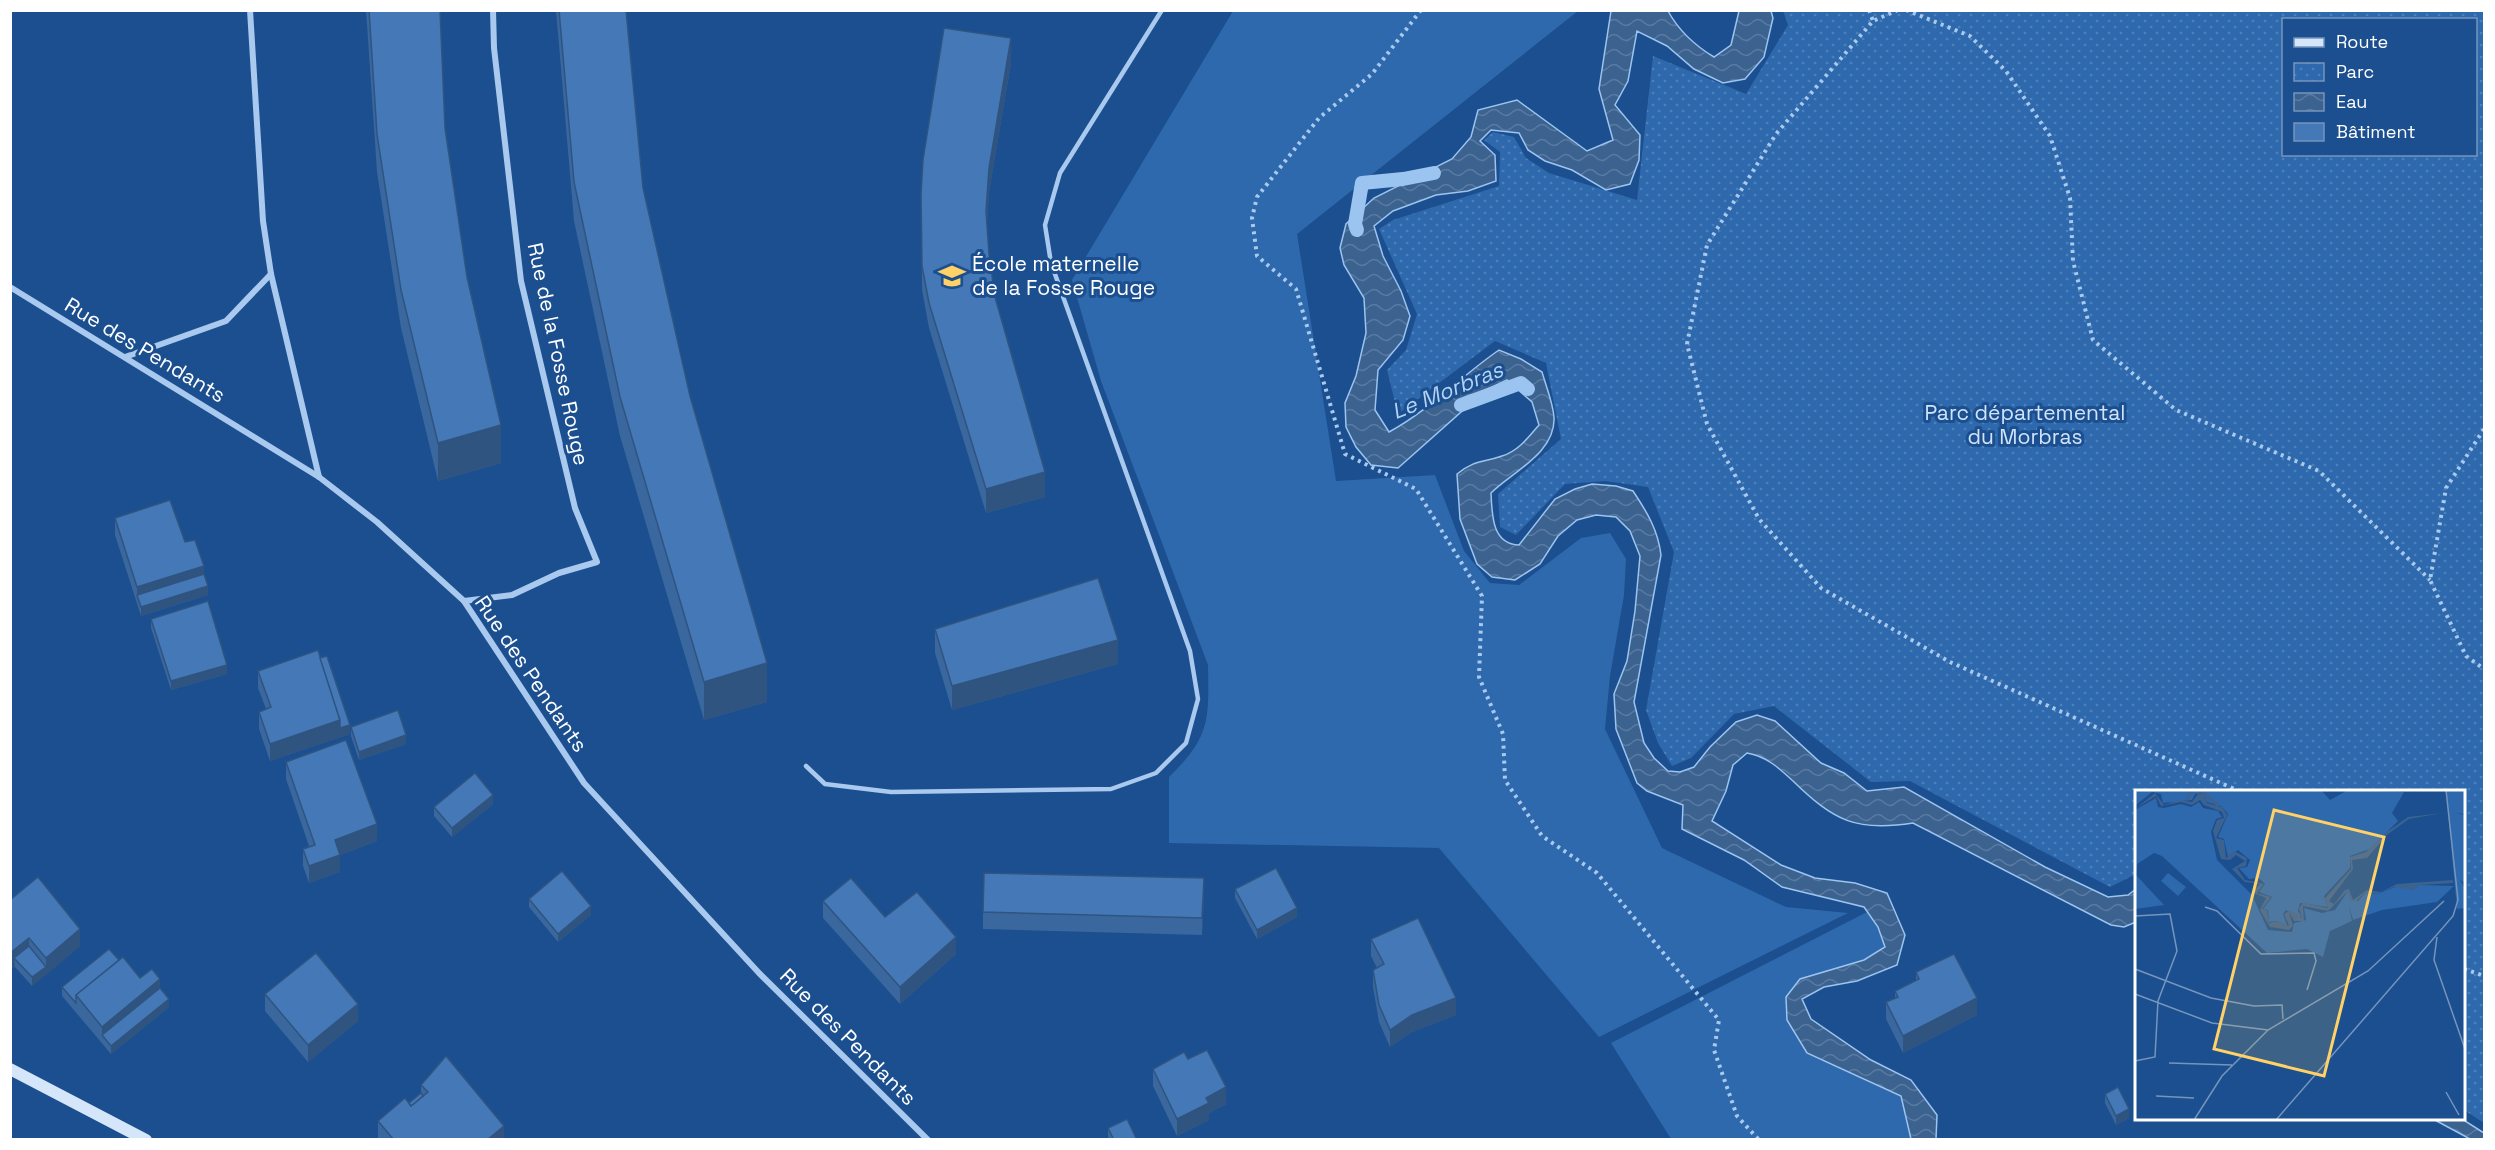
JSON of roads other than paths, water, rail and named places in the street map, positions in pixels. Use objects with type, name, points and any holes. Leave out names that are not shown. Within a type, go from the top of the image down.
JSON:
[{"type":"street","points":[[250,10],[263,221],[271,274],[319,477]]},
{"type":"street","name":"Rue de la Fosse Rouge","points":[[464,601],[512,595],[559,573],[597,562],[575,508],[521,281],[494,48],[493,10]]},
{"type":"street","points":[[125,357],[226,321],[271,274]]},
{"type":"street","name":"Rue des Pendants","points":[[10,287],[319,477],[377,522],[464,601],[584,783],[759,973],[928,1140]]},
{"type":"street","points":[[10,1068],[146,1140]]},
{"type":"lane","points":[[806,765],[825,784],[891,792],[1111,789],[1156,773],[1186,742],[1198,699],[1190,651],[1052,263],[1045,225],[1060,173],[1162,10]]},
{"type":"water","points":[[1611,11],[1668,11],[1688,37],[1714,57],[1731,45],[1739,11],[1771,11],[1773,18],[1764,57],[1745,79],[1723,83],[1694,69],[1667,46],[1637,31],[1628,81],[1615,105],[1640,135],[1639,160],[1630,184],[1606,190],[1572,170],[1545,161],[1528,150],[1519,133],[1491,130],[1480,141],[1495,155],[1496,181],[1468,191],[1436,195],[1393,211],[1374,226],[1383,256],[1401,291],[1410,316],[1403,340],[1378,370],[1375,410],[1389,432],[1418,414],[1499,350],[1521,359],[1542,372],[1551,400],[1554,417],[1553,430],[1548,441],[1531,461],[1491,493],[1495,527],[1503,540],[1519,545],[1555,499],[1575,489],[1592,484],[1616,486],[1633,491],[1651,522],[1661,555],[1634,702],[1644,743],[1654,758],[1668,771],[1680,772],[1694,767],[1710,747],[1736,722],[1757,715],[1775,721],[1821,763],[1844,773],[1867,791],[1904,787],[2045,867],[2108,897],[2128,895],[2135,890],[2135,922],[2124,927],[2111,925],[1913,823],[1876,826],[1847,820],[1834,814],[1821,806],[1777,767],[1760,757],[1747,753],[1733,765],[1726,791],[1712,821],[1781,865],[1815,878],[1855,883],[1887,893],[1905,935],[1897,965],[1857,981],[1824,987],[1802,999],[1811,1019],[1871,1060],[1911,1080],[1937,1115],[1936,1139],[1911,1139],[1901,1096],[1807,1053],[1787,1020],[1786,997],[1800,979],[1864,960],[1885,947],[1878,927],[1864,907],[1782,887],[1744,860],[1682,829],[1683,805],[1647,791],[1637,783],[1616,729],[1614,694],[1627,661],[1635,611],[1640,556],[1630,531],[1616,517],[1596,515],[1577,520],[1558,536],[1540,564],[1515,580],[1492,577],[1477,564],[1460,519],[1457,474],[1473,464],[1508,454],[1522,444],[1539,425],[1532,402],[1507,380],[1486,390],[1398,468],[1371,465],[1356,447],[1346,427],[1345,403],[1356,376],[1366,333],[1364,298],[1344,265],[1340,248],[1346,224],[1374,198],[1452,159],[1471,137],[1478,110],[1517,100],[1587,151],[1613,140],[1599,89]]},
{"type":"water","points":[[2435,1120],[2464,1120],[2484,1133],[2484,1139],[2470,1139]]},
{"type":"waterway","name":"Le Morbras","points":[[1357,230],[1355,224],[1362,183],[1434,173]]},
{"type":"waterway","name":"Le Morbras","points":[[1461,405],[1521,383],[1528,389]]},
{"type":"place","name":"École maternelle de la Fosse Rouge","points":[[952,276]]},
{"type":"park label","name":"Parc départemental du Morbras","points":[[2025,425]]}]
